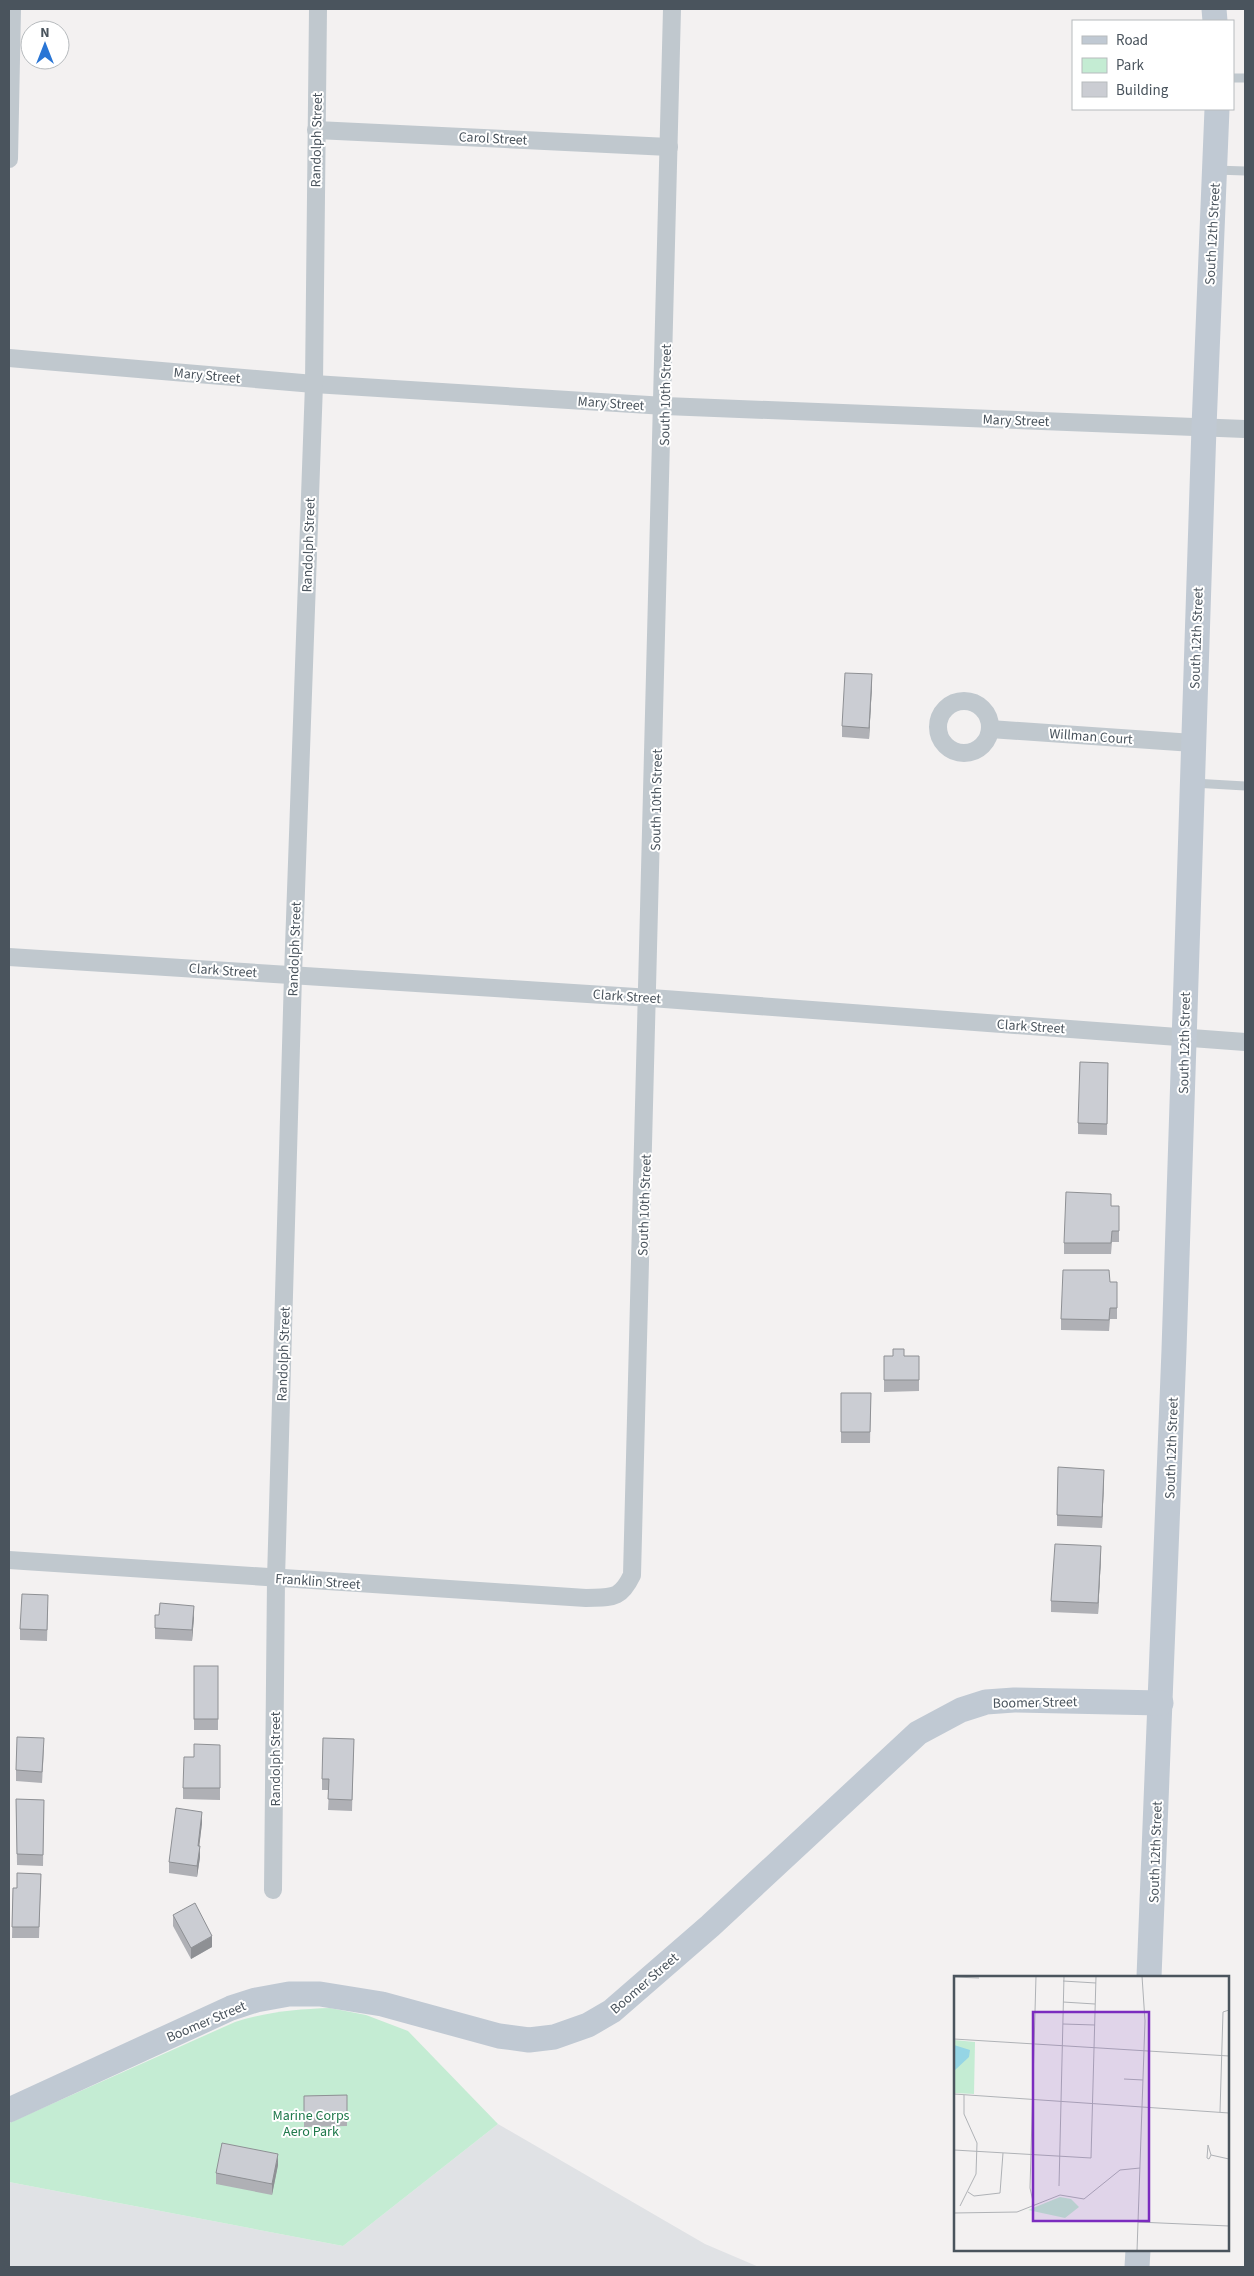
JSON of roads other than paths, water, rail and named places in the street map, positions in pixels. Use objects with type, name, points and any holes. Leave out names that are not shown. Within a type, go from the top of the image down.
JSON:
[{"type":"street","points":[[9,158],[12,9]]},
{"type":"street","name":"Randolph Street","points":[[274,1890],[276,1579],[293,975],[314,384],[318,9]]},
{"type":"street","name":"South 10th Street","points":[[625,1590],[632,1575],[651,998],[672,9]]},
{"type":"street","name":"South 12th Street","points":[[1150,1976],[1182,1148],[1183,1037],[1217,110]]},
{"type":"street","name":"Carol Street","points":[[316,130],[669,147]]},
{"type":"street","name":"Mary Street","points":[[9,358],[314,384],[665,406],[1245,429]]},
{"type":"street","name":"Willman Court","points":[[990,729],[1193,743]]},
{"type":"street","name":"Clark Street","points":[[9,957],[651,998],[1245,1042]]},
{"type":"street","name":"Franklin Street","points":[[9,1560],[586,1598],[612,1597],[625,1590]]},
{"type":"street","name":"Boomer Street","points":[[10,2108],[231,2008],[256,2000],[290,1994],[320,1994],[349,1997],[499,2036],[529,2040],[554,2037],[588,2026],[612,2011],[710,1926],[918,1733],[940,1720],[961,1710],[986,1702],[1014,1700],[1161,1703]]},
{"type":"street","points":[[1137,2267],[1138,2251]]},
{"type":"lane","points":[[1215,170],[1245,171]]},
{"type":"lane","points":[[1193,783],[1245,786]]},
{"type":"park label","name":"Marine Corps Aero Park","points":[[311,2124]]}]
